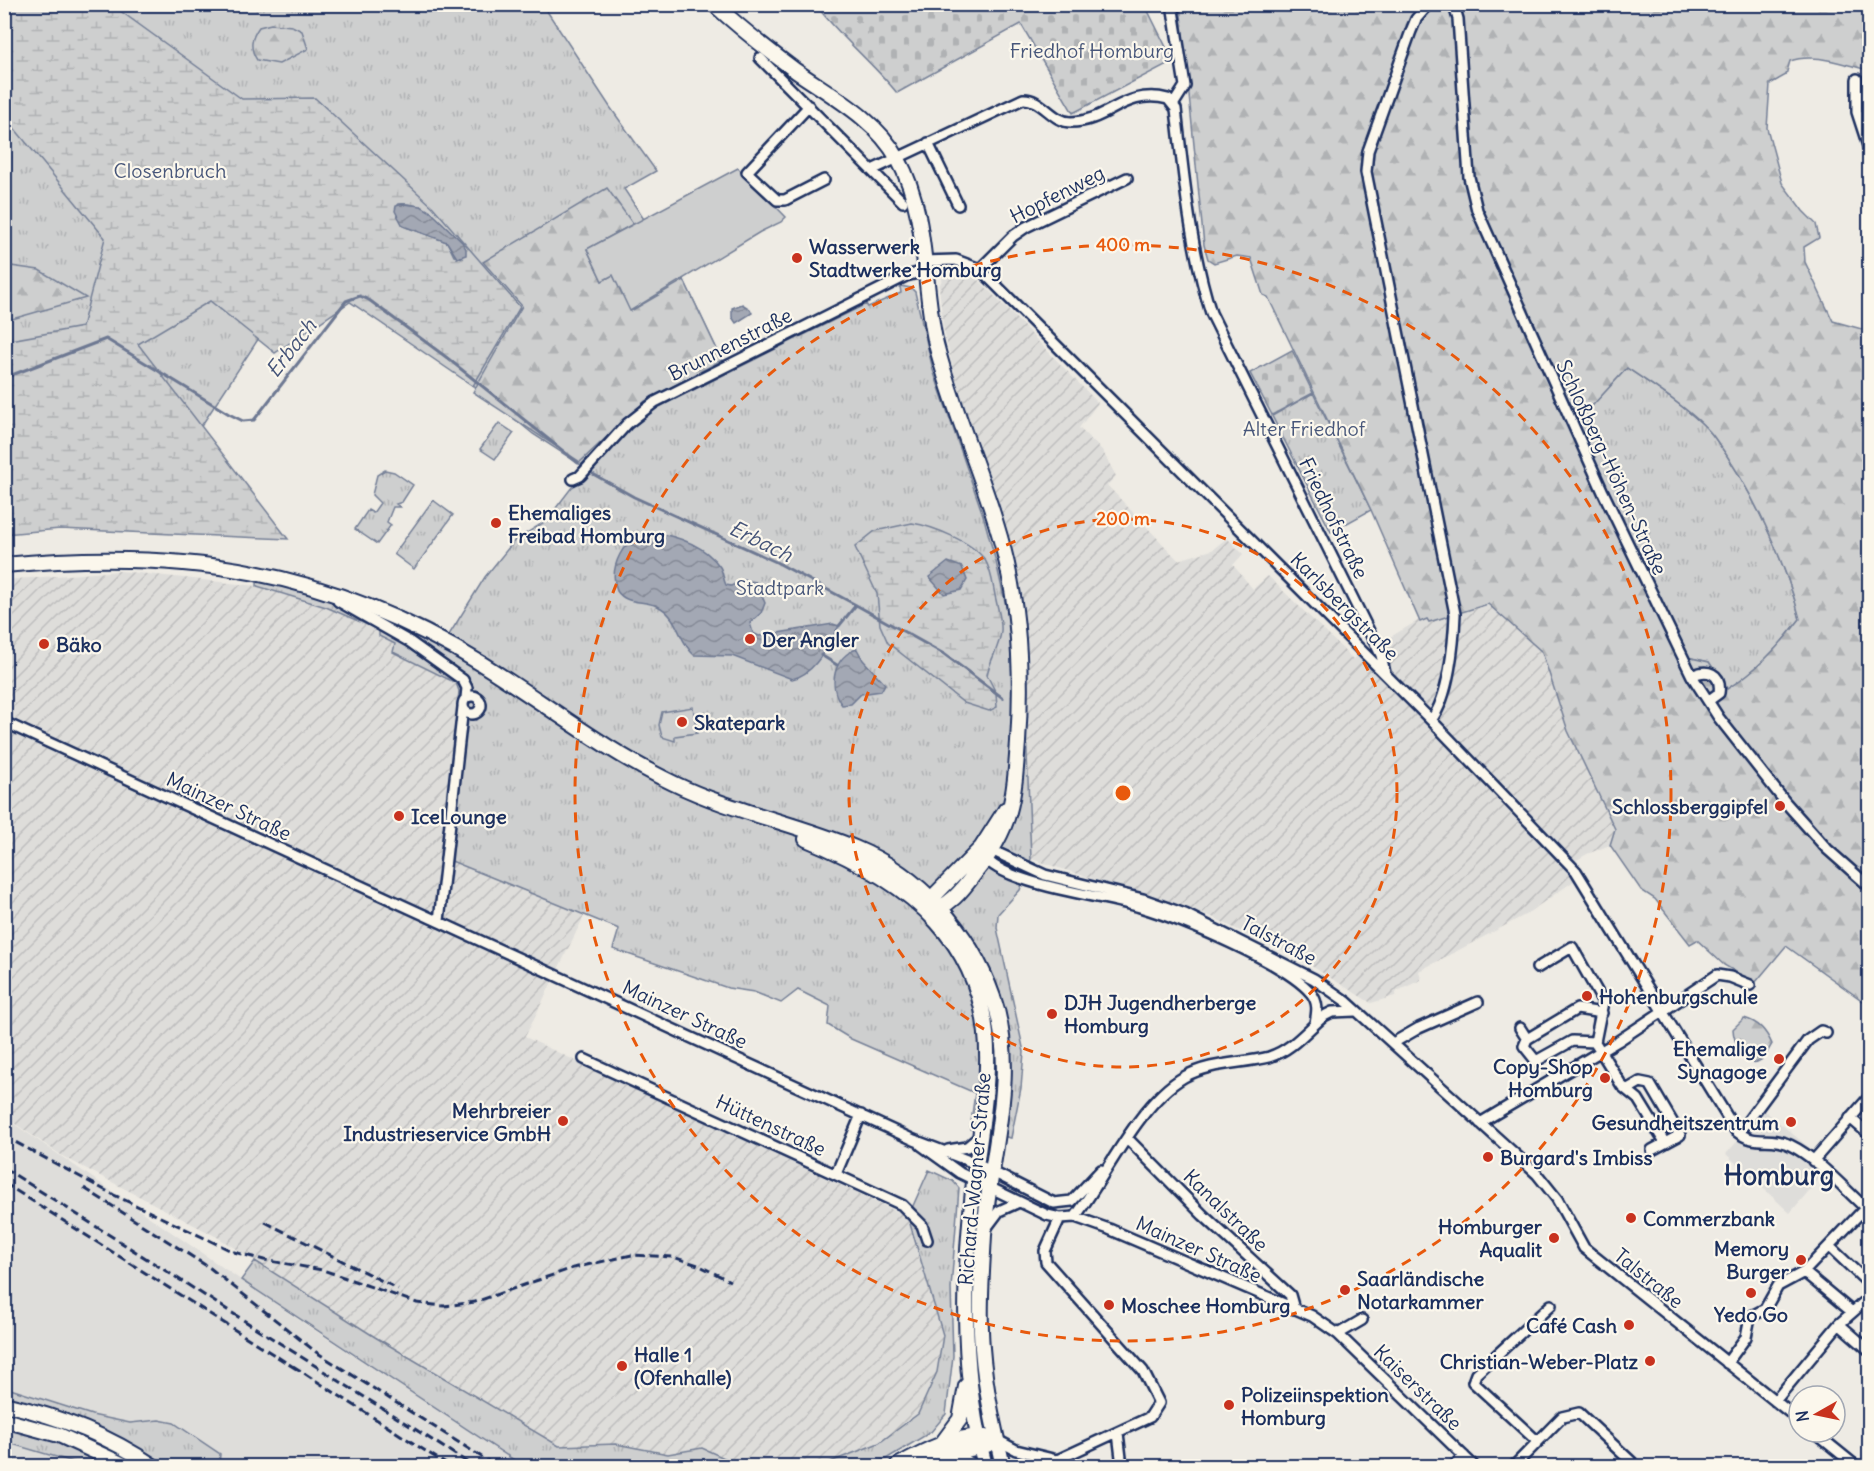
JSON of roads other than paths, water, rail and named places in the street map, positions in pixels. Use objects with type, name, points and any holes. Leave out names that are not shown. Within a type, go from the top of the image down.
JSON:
[{"type":"main road","points":[[4,565],[96,558],[172,560],[218,565],[321,590],[381,610],[485,666],[623,757],[676,785],[866,866],[933,906],[987,853],[1012,793],[1020,697],[1016,619],[1007,562],[945,377],[932,320],[911,190],[897,157],[871,125],[793,68],[714,4]]},
{"type":"main road","name":"Richard-Wagner-Straße","points":[[933,906],[957,949],[975,989],[982,1012],[987,1065],[974,1180],[965,1295],[968,1370],[985,1467]]},
{"type":"main road","name":"Richard-Wagner-Straße","points":[[933,906],[962,933],[992,995],[1002,1033],[1005,1065],[984,1231],[982,1347],[1003,1467]]},
{"type":"main road","points":[[940,1446],[960,1419],[968,1370]]},
{"type":"main road","points":[[4,1404],[86,1429],[153,1467]]},
{"type":"main road","points":[[4,1420],[59,1435],[126,1467]]},
{"type":"main road","points":[[896,1466],[940,1446],[997,1440]]},
{"type":"main road","points":[[896,1466],[925,1460],[979,1442]]},
{"type":"main road","points":[[925,1460],[952,1458],[972,1467]]},
{"type":"street","points":[[872,170],[1023,99],[1031,98],[1060,120],[1069,122],[1082,121],[1144,95],[1168,99],[1173,105],[1185,86],[1172,4]]},
{"type":"street","points":[[1429,4],[1416,19],[1411,31],[1368,151],[1366,172],[1455,614],[1445,688],[1439,710],[1431,720]]},
{"type":"street","name":"Schloßberg-Höhen-Straße","points":[[1450,4],[1455,9],[1458,19],[1469,177],[1477,210],[1600,486],[1692,676],[1708,701],[1805,826],[1830,853],[1869,887]]},
{"type":"street","points":[[760,58],[903,202]]},
{"type":"street","points":[[783,81],[793,68]]},
{"type":"street","points":[[1857,79],[1857,112],[1869,152]]},
{"type":"street","name":"Friedhofstraße","points":[[1173,105],[1176,109],[1186,198],[1200,272],[1211,313],[1381,655],[1384,673]]},
{"type":"street","points":[[810,106],[747,172],[777,200],[785,200],[824,180]]},
{"type":"street","points":[[928,143],[958,205]]},
{"type":"street","name":"Hopfenweg","points":[[980,269],[1013,236],[1026,227],[1127,178]]},
{"type":"street","name":"Karlsbergstraße","points":[[924,266],[956,260],[980,269],[1431,720],[1576,871],[1662,1012],[1741,1134]]},
{"type":"street","name":"Brunnenstraße","points":[[573,479],[580,476],[627,424],[655,402],[924,266]]},
{"type":"street","points":[[321,590],[410,642],[463,680],[467,688],[439,921]]},
{"type":"street","points":[[1692,676],[1704,671],[1717,678],[1719,693],[1708,701]]},
{"type":"street","points":[[459,759],[469,722],[481,706],[479,699],[473,696],[465,702]]},
{"type":"street","points":[[465,702],[469,713],[478,712]]},
{"type":"street","name":"Mainzer Straße","points":[[4,722],[914,1140],[977,1164],[1054,1203],[1072,1201],[1109,1229]]},
{"type":"street","name":"Talstraße","points":[[987,853],[1046,875],[1143,899],[1185,914],[1314,979],[1334,992],[1393,1043],[1551,1189],[1584,1248],[1787,1410]]},
{"type":"street","name":"Talstraße","points":[[987,853],[1023,879],[1140,906],[1210,933],[1290,976],[1311,993],[1318,1004],[1315,1023]]},
{"type":"street","points":[[1537,968],[1572,947],[1601,996],[1602,1013],[1595,1042],[1622,1086],[1638,1099],[1665,1143]]},
{"type":"street","points":[[1480,1123],[1601,1052],[1717,975],[1730,977],[1750,985]]},
{"type":"street","points":[[1393,1043],[1419,1028],[1479,1002]]},
{"type":"street","points":[[1595,1042],[1572,1041],[1536,1061],[1524,1046],[1527,1039],[1577,1009],[1602,1013]]},
{"type":"street","points":[[1109,1163],[1072,1201],[1071,1211],[1075,1217],[1127,1138],[1170,1087],[1181,1078],[1205,1068],[1269,1057],[1295,1042],[1315,1023],[1332,1012],[1355,1011]]},
{"type":"street","points":[[1520,1028],[1527,1039]]},
{"type":"street","points":[[1727,1363],[1746,1337],[1750,1317],[1764,1309],[1778,1286],[1804,1272],[1868,1208],[1813,1161],[1785,1143],[1753,1141],[1741,1134],[1808,1040],[1821,1031],[1826,1033]]},
{"type":"street","name":"Hüttenstraße","points":[[584,1059],[902,1205],[922,1225],[927,1240]]},
{"type":"street","points":[[1628,1089],[1640,1082],[1650,1084],[1680,1135],[1652,1150]]},
{"type":"street","points":[[1813,1161],[1869,1096]]},
{"type":"street","points":[[836,1174],[861,1115]]},
{"type":"street","points":[[1850,1118],[1869,1135]]},
{"type":"street","name":"Mainzer Straße","points":[[942,1149],[967,1148],[981,1134]]},
{"type":"street","name":"Kanalstraße","points":[[1127,1138],[1203,1215],[1290,1295],[1294,1309]]},
{"type":"street","name":"Mainzer Straße","points":[[914,1140],[974,1180],[1019,1202],[1060,1218],[1075,1217],[1109,1229],[1312,1316],[1338,1334]]},
{"type":"street","points":[[984,1231],[999,1211],[1019,1202]]},
{"type":"street","points":[[997,1440],[1013,1449],[1044,1459],[1064,1458],[1150,1418],[1159,1403],[1148,1378],[1046,1262],[1045,1251],[1060,1218]]},
{"type":"street","points":[[1829,1246],[1869,1285]]},
{"type":"street","points":[[1804,1272],[1852,1312]]},
{"type":"street","points":[[1775,1401],[1839,1324],[1869,1297]]},
{"type":"street","points":[[1538,1442],[1473,1382],[1476,1374],[1551,1305]]},
{"type":"street","points":[[1338,1334],[1362,1320]]},
{"type":"street","points":[[1839,1324],[1869,1351]]},
{"type":"street","name":"Kaiserstraße","points":[[1338,1334],[1474,1467]]},
{"type":"street","points":[[1514,1467],[1562,1417],[1579,1413],[1636,1467]]},
{"type":"street","points":[[1118,1433],[1122,1467]]},
{"type":"street","points":[[1828,1444],[1856,1467]]},
{"type":"street","points":[[1454,1467],[1464,1456]]},
{"type":"water","points":[[403,204],[421,206],[431,212],[462,242],[466,255],[457,258],[447,242],[403,226],[395,211],[396,206]]},
{"type":"water","points":[[742,304],[752,313],[736,323],[732,317],[732,308]]},
{"type":"water","points":[[648,532],[678,538],[706,552],[720,567],[726,585],[731,586],[743,580],[756,582],[765,603],[761,613],[750,623],[753,633],[759,636],[833,624],[839,626],[815,665],[792,679],[732,656],[694,655],[685,644],[672,618],[661,608],[631,601],[617,591],[615,572],[620,555],[631,540]]},
{"type":"water","points":[[948,562],[962,567],[967,580],[961,590],[944,594],[929,577]]},
{"type":"water","points":[[857,649],[863,660],[885,684],[881,691],[861,694],[851,704],[842,705],[835,689],[835,672],[843,658]]},
{"type":"waterway","name":"Erbach","points":[[4,378],[106,339],[229,414],[243,421],[254,420],[346,301],[360,296],[369,300],[446,357],[578,463]]},
{"type":"waterway","name":"Erbach","points":[[593,474],[634,497],[776,562],[856,605],[944,654],[1003,698]]},
{"type":"waterway","points":[[839,626],[856,605]]},
{"type":"waterway","points":[[821,655],[837,665]]},
{"type":"railway","points":[[4,1136],[114,1195],[234,1252],[264,1260],[323,1270],[417,1303],[444,1306],[475,1302],[573,1268],[632,1255],[673,1257],[698,1265],[730,1281]]},
{"type":"railway","points":[[4,1168],[473,1466]]},
{"type":"railway","points":[[4,1183],[298,1370]]},
{"type":"railway","points":[[84,1188],[210,1268],[316,1352],[496,1466]]},
{"type":"railway","points":[[265,1222],[398,1289]]},
{"type":"railway","points":[[293,1366],[449,1466]]},
{"type":"place","name":"Wasserwerk Stadtwerke Homburg","points":[[797,258]]},
{"type":"place","name":"Ehemaliges Freibad Homburg","points":[[496,523]]},
{"type":"place","name":"Der Angler","points":[[750,639]]},
{"type":"place","name":"Bäko","points":[[44,644]]},
{"type":"place","name":"Skatepark","points":[[682,722]]},
{"type":"place","name":"Schlossberggipfel","points":[[1780,806]]},
{"type":"place","name":"IceLounge","points":[[399,816]]},
{"type":"place","name":"Hohenburgschule","points":[[1587,996]]},
{"type":"place","name":"DJH Jugendherberge Homburg","points":[[1052,1014]]},
{"type":"place","name":"Ehemalige Synagoge","points":[[1779,1059]]},
{"type":"place","name":"Copy-Shop Homburg","points":[[1605,1078]]},
{"type":"place","name":"Mehrbreier Industrieservice GmbH","points":[[563,1121]]},
{"type":"place","name":"Gesundheitszentrum","points":[[1791,1122]]},
{"type":"place","name":"Burgard's Imbiss","points":[[1488,1157]]},
{"type":"place","name":"Commerzbank","points":[[1631,1218]]},
{"type":"place","name":"Homburger Aqualit","points":[[1554,1238]]},
{"type":"place","name":"Memory Burger","points":[[1801,1260]]},
{"type":"place","name":"Saarländische Notarkammer","points":[[1345,1290]]},
{"type":"place","name":"Yedo Go","points":[[1751,1293]]},
{"type":"place","name":"Moschee Homburg","points":[[1109,1305]]},
{"type":"place","name":"Café Cash","points":[[1629,1325]]},
{"type":"place","name":"Christian-Weber-Platz","points":[[1650,1361]]},
{"type":"place","name":"Halle 1 (Ofenhalle)","points":[[622,1366]]},
{"type":"place","name":"Polizeiinspektion Homburg","points":[[1229,1405]]},
{"type":"district","name":"Homburg","points":[[1779,1175]]},
{"type":"park label","name":"Friedhof Homburg","points":[[1092,50]]},
{"type":"park label","name":"Closenbruch","points":[[170,170]]},
{"type":"park label","name":"Alter Friedhof","points":[[1304,428]]},
{"type":"park label","name":"Stadtpark","points":[[780,587]]}]
